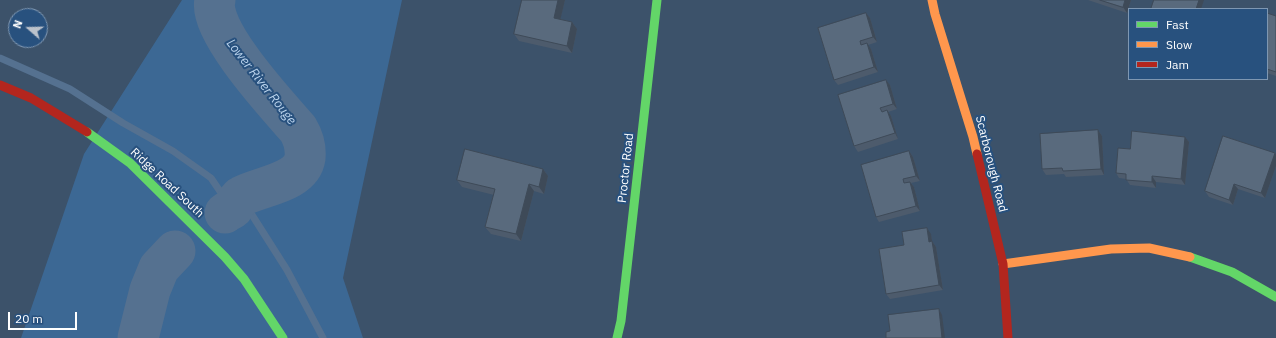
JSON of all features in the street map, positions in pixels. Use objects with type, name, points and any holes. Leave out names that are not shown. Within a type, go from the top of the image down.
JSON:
[{"type":"street","name":"Proctor Road","points":[[617,338],[621,321],[657,0]]},
{"type":"street","name":"Scarborough Road","points":[[932,0],[973,137],[1003,264],[1008,338]]},
{"type":"street","name":"Ridge Road South","points":[[0,85],[31,98],[80,127],[130,163],[225,257],[244,279],[283,338]]},
{"type":"street","points":[[1003,264],[1111,249],[1149,248],[1186,256],[1232,272],[1276,296]]},
{"type":"shaded area","points":[[182,0],[402,0],[343,278],[363,338],[21,338],[84,154]]},
{"type":"building","points":[[522,0],[558,0],[554,18],[572,22],[567,46],[514,34]]},
{"type":"building","points":[[1100,0],[1125,0],[1123,7]]},
{"type":"building","points":[[1154,0],[1199,0],[1196,8],[1151,8]]},
{"type":"building","points":[[866,13],[873,37],[860,41],[861,45],[867,43],[874,67],[834,80],[818,28]]},
{"type":"building","points":[[1268,13],[1276,16],[1276,72],[1268,69]]},
{"type":"building","points":[[886,80],[893,104],[880,108],[882,112],[887,110],[895,133],[854,146],[838,95]]},
{"type":"building","points":[[1098,130],[1101,169],[1063,171],[1062,168],[1042,169],[1040,134]]},
{"type":"building","points":[[1132,131],[1185,137],[1181,179],[1152,176],[1152,182],[1126,180],[1126,174],[1116,173],[1118,148],[1130,149]]},
{"type":"building","points":[[1223,136],[1275,153],[1261,193],[1234,184],[1229,200],[1205,191]]},
{"type":"building","points":[[465,149],[543,169],[539,187],[529,184],[516,234],[485,227],[495,189],[457,180]]},
{"type":"building","points":[[909,151],[916,176],[903,179],[904,183],[910,182],[916,206],[876,217],[861,165]]},
{"type":"building","points":[[927,228],[929,242],[932,241],[939,285],[886,294],[879,249],[904,245],[902,232]]},
{"type":"building","points":[[939,309],[942,338],[886,338],[886,332],[890,331],[888,315]]},
{"type":"waterway","name":"Lower River Rouge","points":[[215,0],[215,13],[232,48],[261,86],[298,129],[303,140],[305,151],[305,158],[302,166],[296,173],[279,183],[240,197],[233,208],[225,213]]},
{"type":"waterway","points":[[0,58],[70,89],[123,123],[173,151],[211,178],[232,209]]},
{"type":"waterway","points":[[240,196],[287,270],[323,338]]},
{"type":"waterway","name":"Lower River Rouge","points":[[138,338],[150,290],[159,268],[175,251]]},
{"type":"traffic: fast","points":[[617,338],[621,321],[657,0]]},
{"type":"traffic: fast","points":[[87,132],[130,163],[225,257],[244,279],[283,338]]},
{"type":"traffic: fast","points":[[1190,257],[1232,272],[1276,297]]},
{"type":"traffic: slow","points":[[932,0],[977,154]]},
{"type":"traffic: slow","points":[[1003,264],[1111,249],[1149,248],[1190,257]]},
{"type":"traffic: jam","points":[[0,85],[31,98],[87,132]]},
{"type":"traffic: jam","points":[[977,154],[1003,264],[1008,338]]}]
